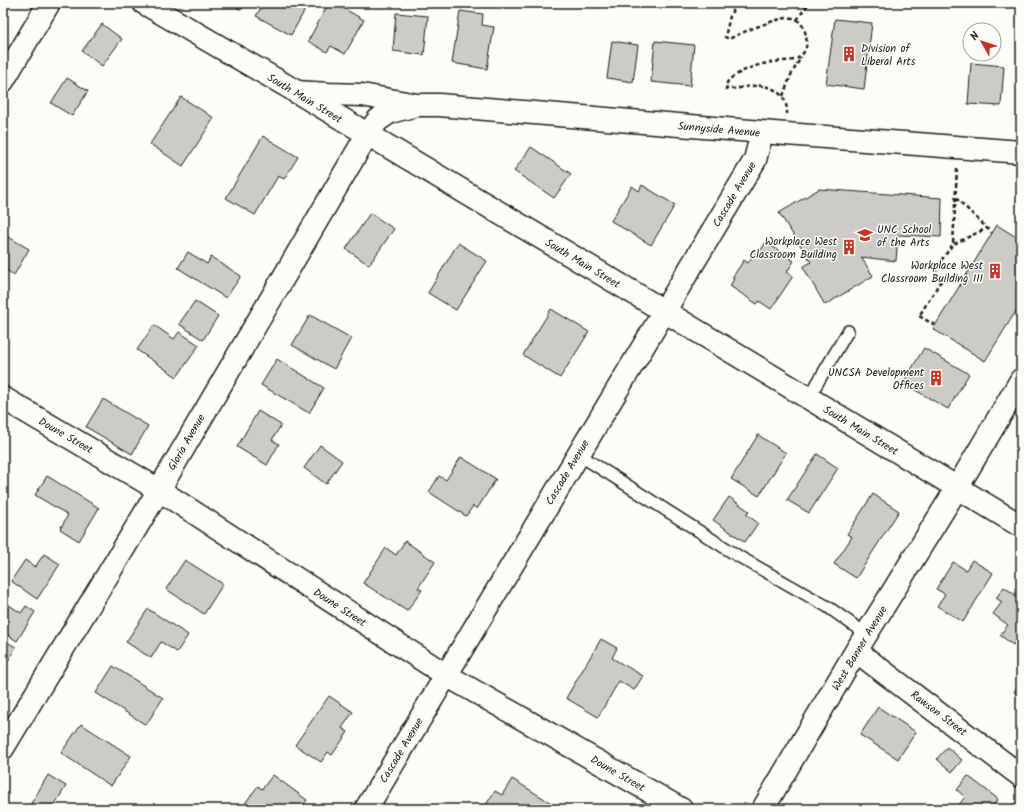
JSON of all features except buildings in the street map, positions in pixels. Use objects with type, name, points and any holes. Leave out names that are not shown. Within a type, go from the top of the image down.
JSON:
[{"type":"street","points":[[3,81],[49,3]]},
{"type":"street","name":"South Main Street","points":[[144,3],[664,311],[1021,526]]},
{"type":"street","name":"Sunnyside Avenue","points":[[296,92],[362,95],[417,105],[439,105],[1021,152]]},
{"type":"street","name":"Sunnyside Avenue","points":[[367,135],[378,120],[390,112],[417,105]]},
{"type":"street","name":"Cascade Avenue","points":[[366,809],[755,160],[762,132]]},
{"type":"street","name":"Gloria Avenue","points":[[3,748],[159,490],[367,135]]},
{"type":"street","name":"West Banner Avenue","points":[[763,809],[861,642],[957,488],[1021,380]]},
{"type":"street","name":"Doune Street","points":[[3,398],[159,490],[446,675],[681,809]]},
{"type":"street","name":"Rawson Street","points":[[861,642],[1021,776]]},
{"type":"lane","points":[[808,398],[848,331]]},
{"type":"lane","points":[[578,454],[738,556],[828,607],[861,642]]},
{"type":"path","points":[[736,3],[725,37],[729,39],[785,18],[794,18],[802,24],[805,31],[806,48],[791,75],[783,96],[787,109],[786,134]]},
{"type":"path","points":[[797,20],[810,3]]},
{"type":"path","points":[[783,96],[770,87],[762,86],[726,89],[726,84],[729,79],[753,66],[796,60],[802,55]]},
{"type":"path","points":[[953,244],[957,168]]},
{"type":"path","points":[[956,198],[992,233]]},
{"type":"path","points":[[935,325],[919,316],[941,281],[935,269],[953,244],[987,228]]},
{"type":"place","name":"Division of Liberal Arts","points":[[849,54]]},
{"type":"place","name":"UNC School of the Arts","points":[[865,235]]},
{"type":"place","name":"Workplace West Classroom Building","points":[[849,247]]},
{"type":"place","name":"Workplace West Classroom Building III","points":[[995,271]]},
{"type":"place","name":"UNCSA Development Offices","points":[[936,378]]}]
